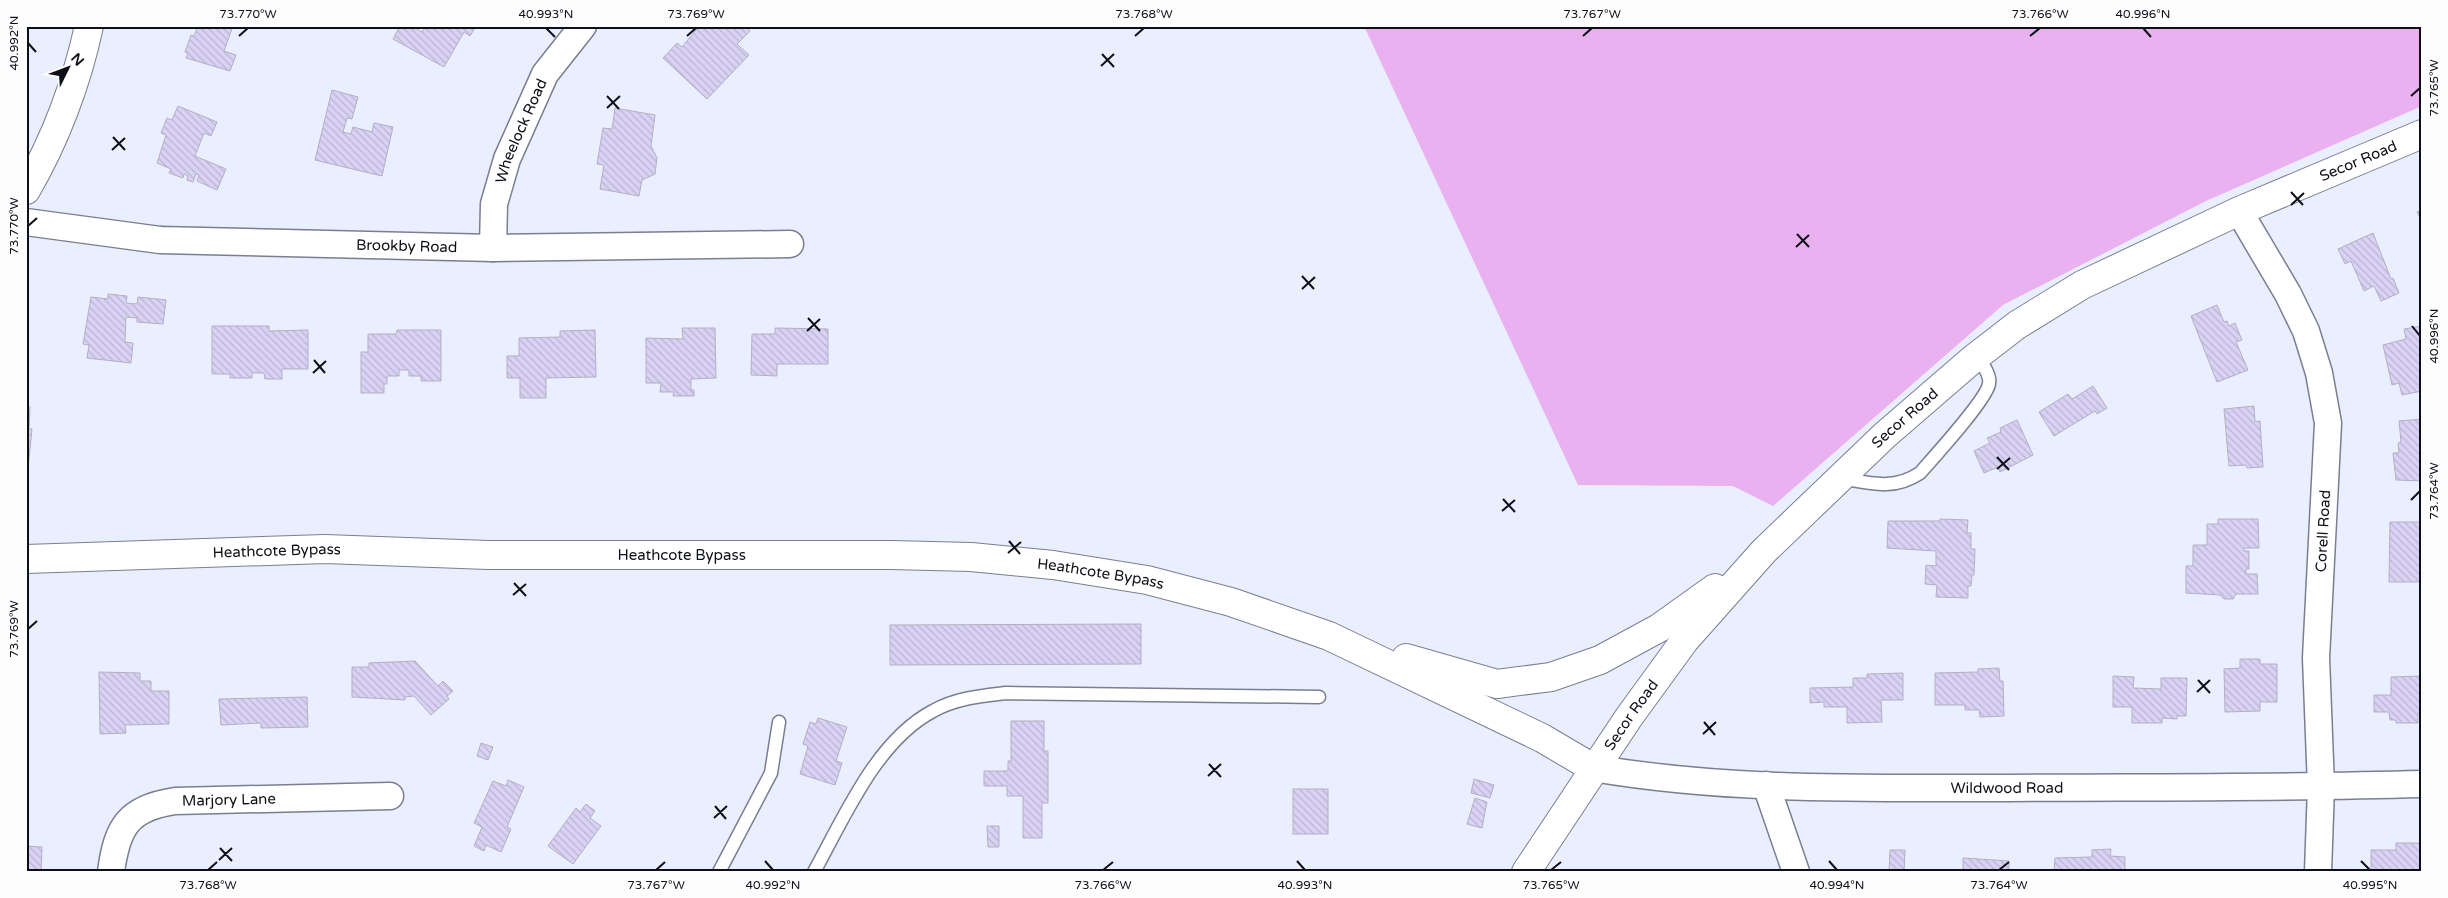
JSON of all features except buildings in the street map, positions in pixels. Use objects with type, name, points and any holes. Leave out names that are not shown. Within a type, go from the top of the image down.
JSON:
[{"type":"main road","points":[[26,190],[59,122],[89,26]]},
{"type":"main road","name":"Secor Road","points":[[1526,872],[1593,768],[1685,640],[1764,551],[1886,435],[1977,356],[2017,325],[2082,285],[2239,211],[2422,134]]},
{"type":"main road","name":"Heathcote Bypass","points":[[26,558],[325,549],[488,555],[891,555],[971,557],[1053,565],[1147,580],[1231,602],[1329,636]]},
{"type":"main road","points":[[1329,636],[1496,684],[1551,677],[1600,660],[1659,628],[1764,551]]},
{"type":"main road","points":[[1329,636],[1542,738],[1593,768]]},
{"type":"street","name":"Wheelock Road","points":[[493,248],[494,204],[507,158],[545,74],[583,26]]},
{"type":"street","name":"Corell Road","points":[[2239,211],[2288,294],[2306,332],[2319,374],[2328,423],[2316,658],[2321,787],[2318,872]]},
{"type":"street","name":"Brookby Road","points":[[26,222],[160,240],[493,248],[790,244]]},
{"type":"street","name":"Wildwood Road","points":[[1593,768],[1632,775],[1766,785],[1930,788],[2321,787],[2422,784]]},
{"type":"street","points":[[1766,785],[1796,872]]},
{"type":"street","name":"Marjory Lane","points":[[111,872],[116,838],[121,828],[154,804],[175,801],[390,796]]},
{"type":"lane","points":[[1840,478],[1883,486],[1908,481],[1920,473],[1981,400],[1990,384],[1989,374],[1977,356]]},
{"type":"lane","points":[[814,872],[866,779],[884,753],[910,727],[932,711],[967,698],[1006,693],[1319,697]]},
{"type":"lane","points":[[719,872],[771,773],[779,722]]},
{"type":"shaded area","points":[[1364,26],[2422,26],[2422,106],[2206,201],[2003,305],[1773,506],[1733,486],[1578,485]]}]
